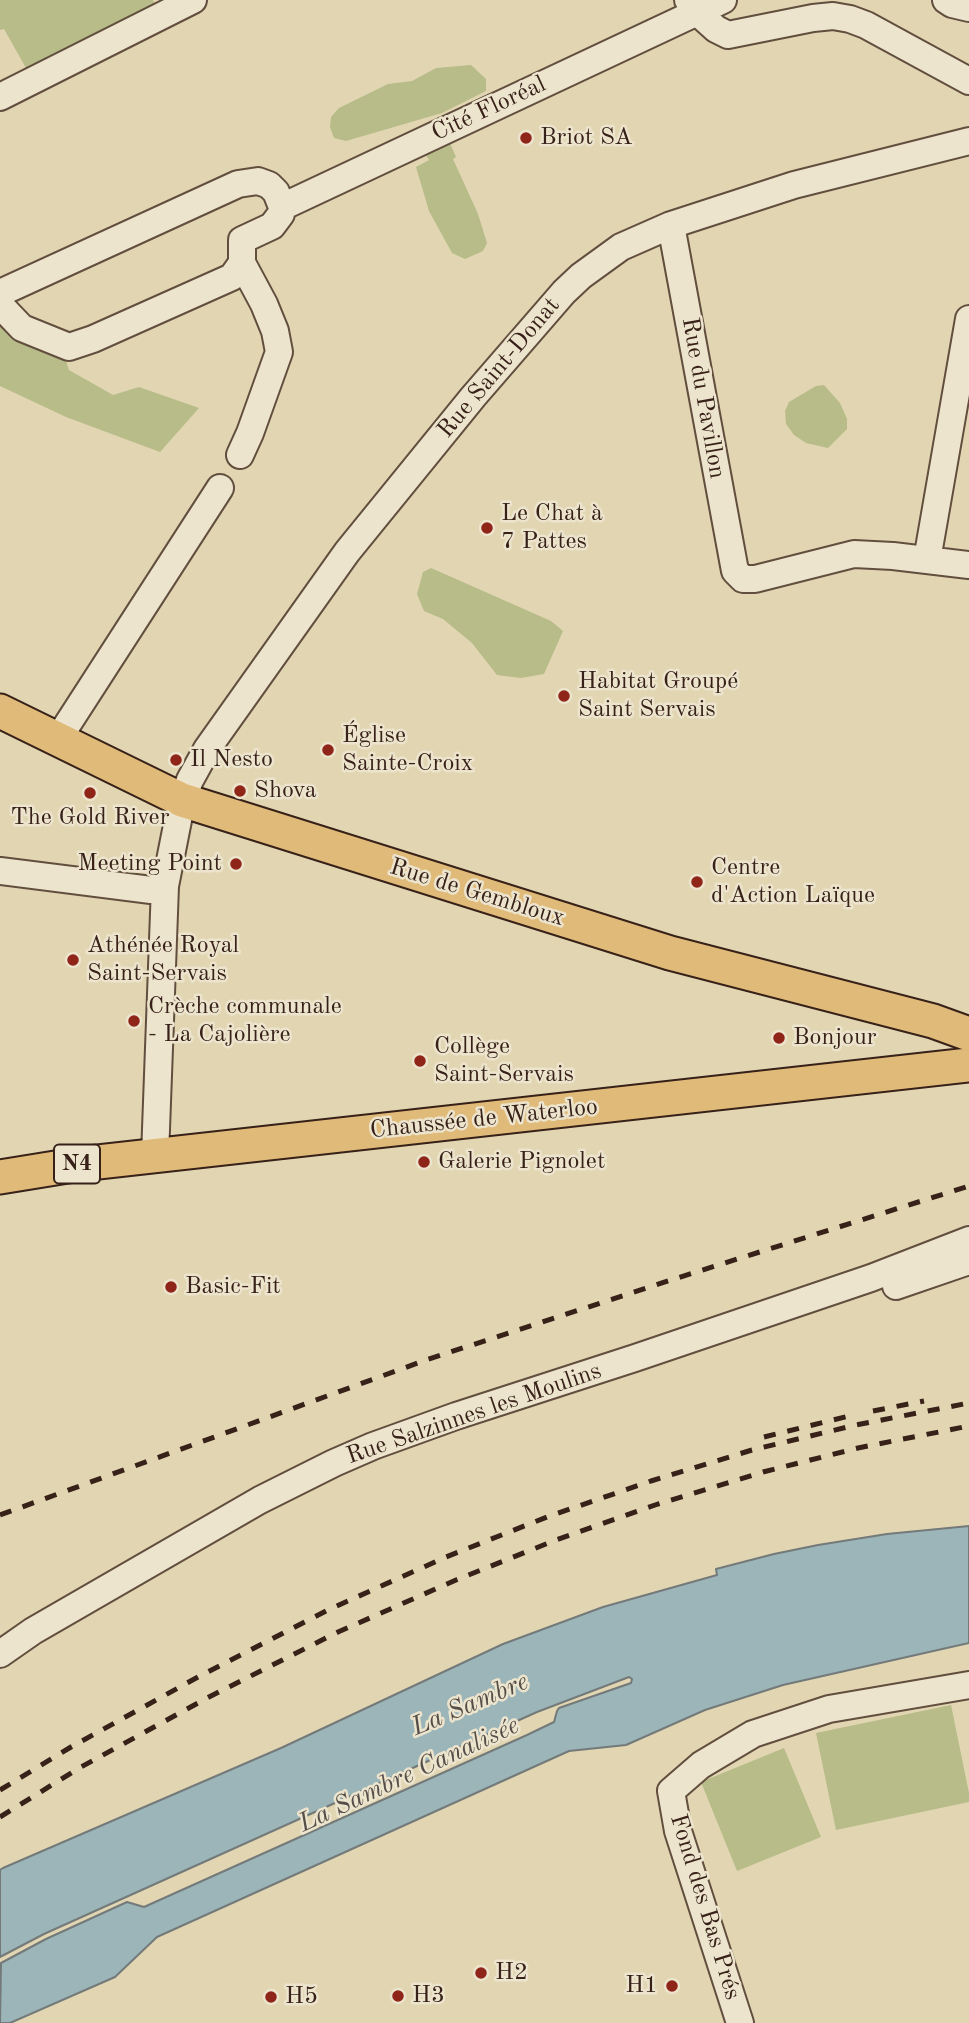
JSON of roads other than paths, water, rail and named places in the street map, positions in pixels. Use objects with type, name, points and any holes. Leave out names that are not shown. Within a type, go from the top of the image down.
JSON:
[{"type":"main road","name":"Rue de Gembloux","points":[[0,712],[182,800],[670,953],[933,1021],[969,1034]]},
{"type":"main road","points":[[914,1071],[926,1059],[932,1042],[933,1021]]},
{"type":"main road","name":"Chaussée de Waterloo","points":[[0,1177],[80,1164],[969,1065]]},
{"type":"street","points":[[0,97],[193,0]]},
{"type":"street","name":"Cité Floréal","points":[[0,305],[22,328],[69,347],[93,339],[232,276],[242,263],[243,240],[272,226],[282,207],[692,6],[723,0]]},
{"type":"street","points":[[946,0],[969,8]]},
{"type":"street","points":[[692,6],[716,29],[728,35],[813,18],[833,16],[850,19],[969,81]]},
{"type":"street","name":"Rue Saint-Donat","points":[[155,1156],[165,886],[182,800],[207,749],[347,552],[473,397],[564,292],[621,247],[671,225],[794,186],[969,141]]},
{"type":"street","points":[[0,293],[238,184],[258,181],[269,185],[276,192],[282,207]]},
{"type":"street","name":"Rue du Pavillon","points":[[671,225],[735,571],[743,579],[755,579],[854,554],[928,561]]},
{"type":"street","points":[[240,455],[279,352],[268,313],[242,263]]},
{"type":"street","points":[[969,319],[928,561],[969,565]]},
{"type":"street","points":[[58,739],[220,488]]},
{"type":"street","points":[[0,871],[150,890],[165,886]]},
{"type":"street","name":"Rue Salzinnes les Moulins","points":[[0,1654],[33,1631],[224,1520],[293,1483],[373,1446],[871,1278],[969,1240]]},
{"type":"street","points":[[871,1278],[877,1293],[969,1261]]},
{"type":"street","name":"Fond des Bas Prés","points":[[740,2023],[678,1831],[671,1791],[701,1765],[753,1734],[830,1709],[969,1685]]},
{"type":"water","name":"La Sambre","points":[[969,1526],[969,1643],[783,1685],[705,1710],[626,1745],[569,1751],[157,1937],[115,1977],[10,2023],[0,2023],[1,1963],[127,1902],[144,1907],[527,1735],[554,1722],[559,1708],[631,1683],[632,1679],[629,1677],[537,1712],[44,1934],[0,1957],[0,1870],[3,1868],[281,1748],[503,1644],[603,1607],[717,1575],[716,1569],[774,1554],[887,1534]]},
{"type":"railway","points":[[0,1515],[426,1360],[969,1186]]},
{"type":"railway","points":[[873,1411],[924,1401]]},
{"type":"railway","points":[[0,1790],[71,1747],[198,1677],[330,1609],[446,1557],[547,1517],[752,1450],[856,1425],[969,1403]]},
{"type":"railway","points":[[764,1437],[849,1416]]},
{"type":"railway","points":[[0,1817],[81,1767],[209,1697],[338,1632],[456,1580],[556,1540],[658,1504],[763,1472],[858,1448],[969,1426]]},
{"type":"place","name":"Briot SA","points":[[526,138]]},
{"type":"place","name":"Le Chat à 7 Pattes","points":[[487,528]]},
{"type":"place","name":"Habitat Groupé Saint Servais","points":[[564,696]]},
{"type":"place","name":"Église Sainte-Croix","points":[[328,750]]},
{"type":"place","name":"Il Nesto","points":[[176,760]]},
{"type":"place","name":"Shova","points":[[240,791]]},
{"type":"place","name":"The Gold River","points":[[90,793]]},
{"type":"place","name":"Meeting Point","points":[[236,864]]},
{"type":"place","name":"Centre d'Action Laïque","points":[[697,882]]},
{"type":"place","name":"Athénée Royal Saint-Servais","points":[[73,960]]},
{"type":"place","name":"Crèche communale - La Cajolière","points":[[134,1021]]},
{"type":"place","name":"Bonjour","points":[[779,1038]]},
{"type":"place","name":"Collège Saint-Servais","points":[[420,1061]]},
{"type":"place","name":"Galerie Pignolet","points":[[424,1162]]},
{"type":"place","name":"Basic-Fit","points":[[171,1287]]},
{"type":"place","name":"H2","points":[[481,1973]]},
{"type":"place","name":"H1","points":[[672,1986]]},
{"type":"place","name":"H3","points":[[398,1996]]},
{"type":"place","name":"H5","points":[[271,1997]]},
{"type":"water label","name":"La Sambre Canalisée","points":[[409,1775]]}]
